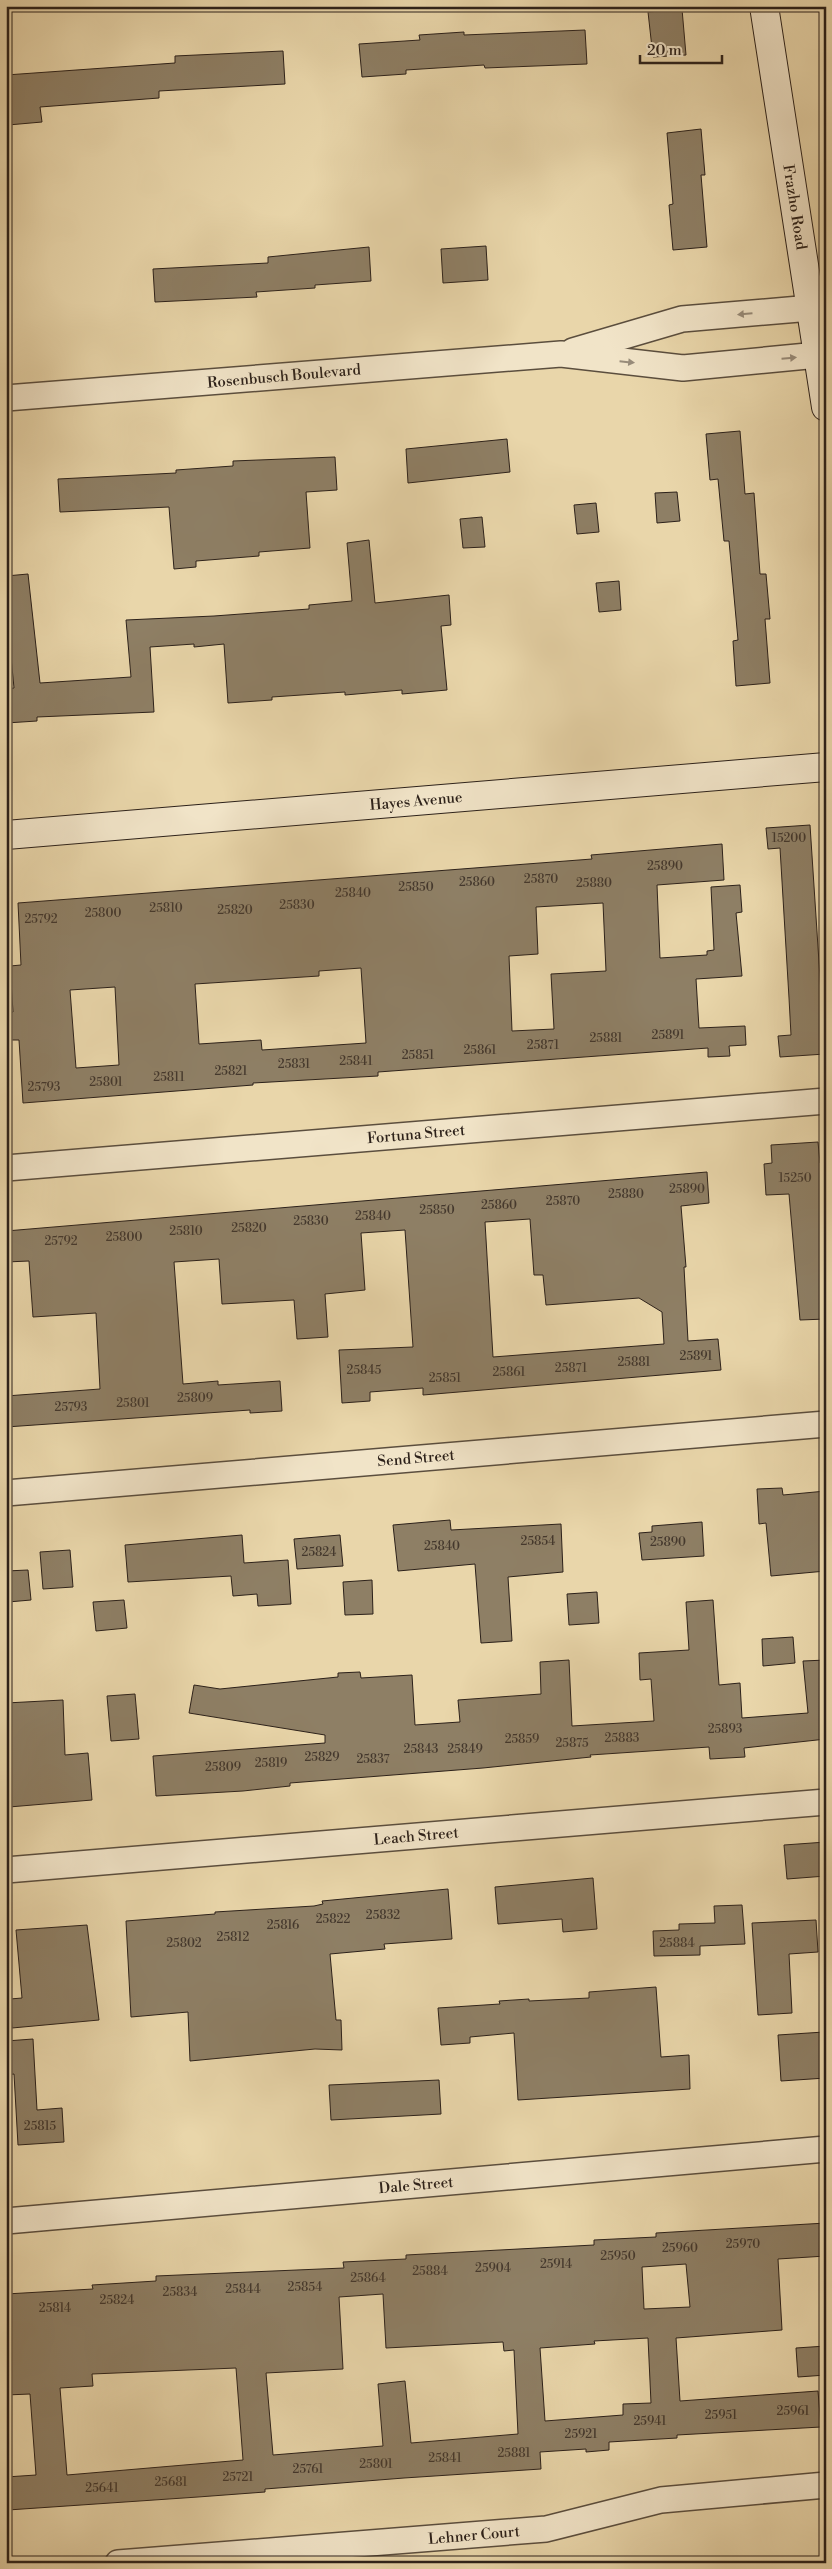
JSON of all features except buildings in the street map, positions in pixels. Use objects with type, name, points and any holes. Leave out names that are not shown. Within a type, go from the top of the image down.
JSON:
[{"type":"street","name":"Frazho Road","points":[[764,6],[826,407]]},
{"type":"street","name":"Rosenbusch Boulevard","points":[[561,354],[682,319],[811,308]]},
{"type":"street","name":"Rosenbusch Boulevard","points":[[6,398],[561,354],[684,368],[818,355]]},
{"type":"street","name":"Hayes Avenue","points":[[6,835],[826,767]]},
{"type":"street","name":"Fortuna Street","points":[[6,1168],[826,1101]]},
{"type":"street","name":"Send Street","points":[[6,1493],[826,1424]]},
{"type":"street","name":"Leach Street","points":[[6,1870],[826,1802]]},
{"type":"street","name":"Dale Street","points":[[6,2221],[826,2149]]},
{"type":"street","name":"Lehner Court","points":[[118,2563],[546,2529],[661,2500],[826,2486]]}]
